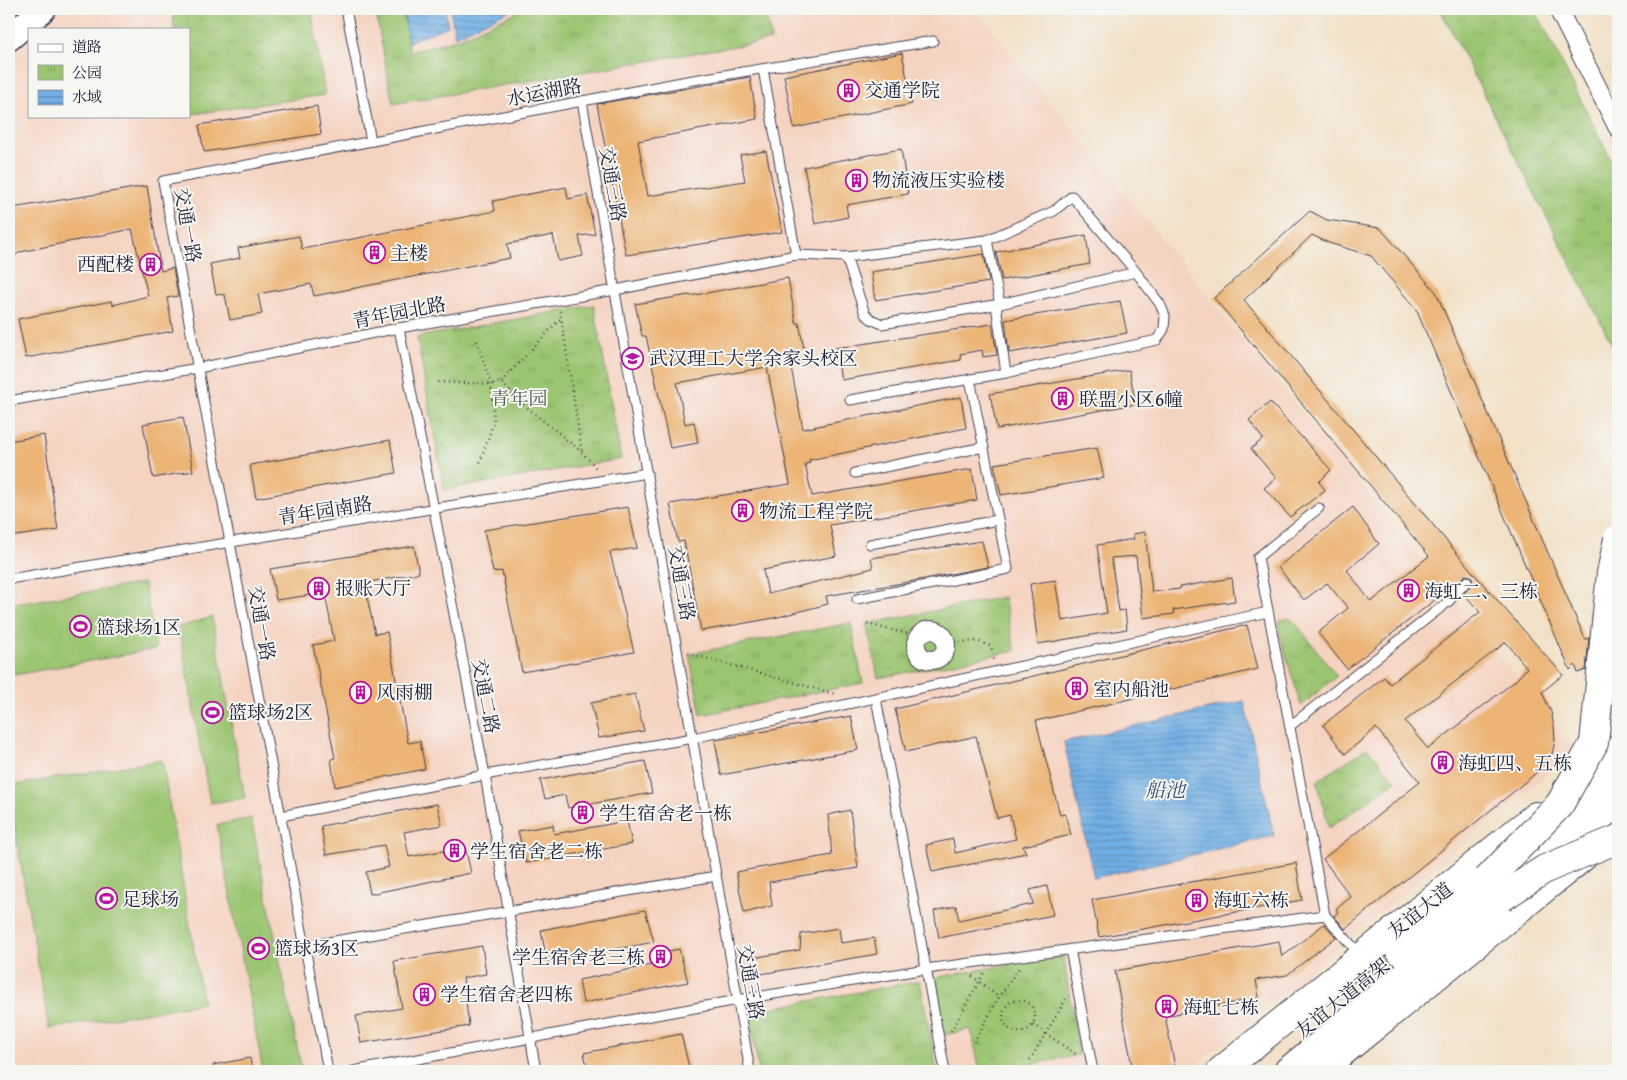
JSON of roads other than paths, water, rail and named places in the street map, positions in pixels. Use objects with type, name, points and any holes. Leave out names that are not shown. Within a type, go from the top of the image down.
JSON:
[{"type":"main road","points":[[9,38],[43,9]]},
{"type":"main road","points":[[1494,889],[1560,804],[1594,743],[1612,573],[1618,539]]},
{"type":"main road","name":"友谊大道","points":[[1221,1071],[1618,749]]},
{"type":"main road","name":"友谊大道高架","points":[[1288,1071],[1494,889],[1618,774]]},
{"type":"main road","name":"友谊大道高架","points":[[1251,1071],[1494,889],[1618,802]]},
{"type":"main road","points":[[1319,1071],[1618,828]]},
{"type":"main road","points":[[1494,889],[1618,839]]},
{"type":"street","points":[[1558,9],[1618,128]]},
{"type":"street","points":[[927,631],[936,631],[942,635],[946,643],[942,655],[933,659],[922,656],[917,648],[920,636],[927,631]]},
{"type":"lane","points":[[346,9],[371,142]]},
{"type":"lane","name":"水运湖路","points":[[163,181],[687,81],[933,41]]},
{"type":"lane","points":[[763,69],[796,255]]},
{"type":"lane","name":"交通三路","points":[[582,101],[750,1071]]},
{"type":"lane","name":"交通一路","points":[[163,181],[328,1071]]},
{"type":"lane","name":"青年园北路","points":[[9,401],[198,368],[399,328],[615,290],[796,255],[846,256],[988,240],[1054,211],[1072,196],[1136,272]]},
{"type":"lane","points":[[988,240],[1006,373]]},
{"type":"lane","points":[[846,256],[865,314],[882,324],[998,305],[1136,272],[1160,304],[1165,316],[1164,329],[1157,340],[1006,373],[850,400]]},
{"type":"lane","name":"交通二路","points":[[399,328],[485,775],[536,1071]]},
{"type":"lane","points":[[857,599],[1008,569],[970,379]]},
{"type":"lane","points":[[855,473],[984,448]]},
{"type":"lane","name":"青年园南路","points":[[9,579],[647,473]]},
{"type":"lane","points":[[1319,508],[1258,557],[1325,915],[1362,957]]},
{"type":"lane","points":[[870,544],[998,520]]},
{"type":"lane","points":[[1290,726],[1448,602],[1466,581]]},
{"type":"lane","points":[[281,816],[485,775],[692,738],[1268,612]]},
{"type":"lane","points":[[876,698],[945,1071]]},
{"type":"lane","points":[[305,946],[716,876]]},
{"type":"lane","points":[[353,1071],[738,1000],[926,969],[1325,915]]},
{"type":"lane","points":[[1070,949],[1092,1068]]},
{"type":"water","points":[[403,9],[445,9],[448,26],[408,42]]},
{"type":"water","points":[[450,9],[513,9],[455,36]]},
{"type":"water","name":"船池","points":[[1244,701],[1274,836],[1094,878],[1064,742]]},
{"type":"place","name":"交通学院","points":[[848,90]]},
{"type":"place","name":"物流液压实验楼","points":[[856,180]]},
{"type":"place","name":"主楼","points":[[374,253]]},
{"type":"place","name":"西配楼","points":[[150,264]]},
{"type":"place","name":"武汉理工大学余家头校区","points":[[633,358]]},
{"type":"place","name":"联盟小区6幢","points":[[1063,399]]},
{"type":"place","name":"物流工程学院","points":[[743,511]]},
{"type":"place","name":"报账大厅","points":[[319,588]]},
{"type":"place","name":"海虹二、三栋","points":[[1408,591]]},
{"type":"place","name":"篮球场1区","points":[[80,627]]},
{"type":"place","name":"室内船池","points":[[1077,689]]},
{"type":"place","name":"风雨棚","points":[[360,692]]},
{"type":"place","name":"篮球场2区","points":[[212,712]]},
{"type":"place","name":"海虹四、五栋","points":[[1442,763]]},
{"type":"place","name":"学生宿舍老一栋","points":[[583,813]]},
{"type":"place","name":"学生宿舍老二栋","points":[[454,851]]},
{"type":"place","name":"足球场","points":[[106,899]]},
{"type":"place","name":"海虹六栋","points":[[1197,900]]},
{"type":"place","name":"篮球场3区","points":[[258,948]]},
{"type":"place","name":"学生宿舍老三栋","points":[[661,957]]},
{"type":"place","name":"学生宿舍老四栋","points":[[424,994]]},
{"type":"place","name":"海虹七栋","points":[[1167,1007]]},
{"type":"park label","name":"青年园","points":[[519,398]]}]
